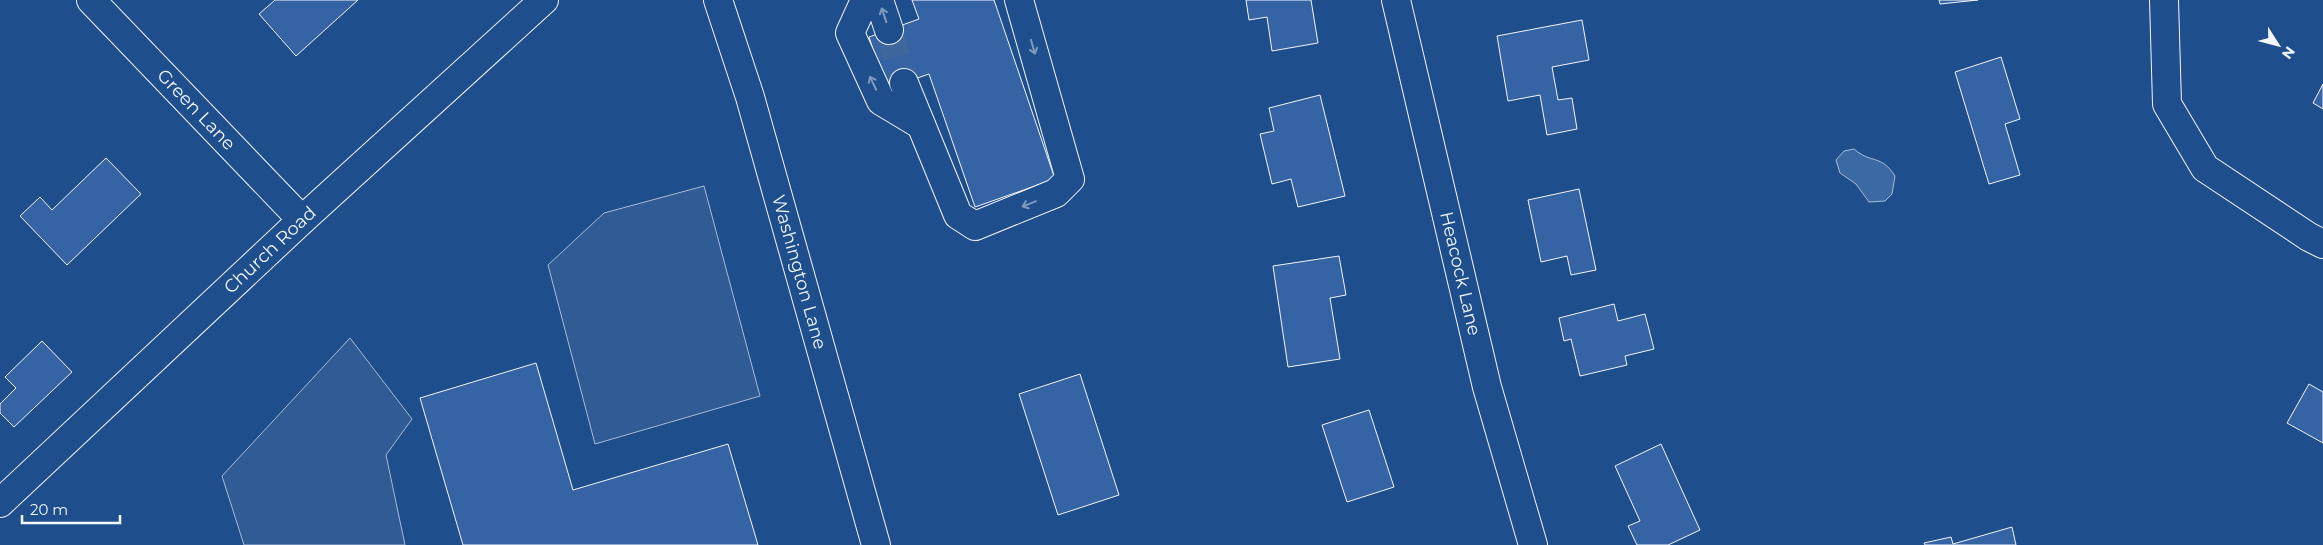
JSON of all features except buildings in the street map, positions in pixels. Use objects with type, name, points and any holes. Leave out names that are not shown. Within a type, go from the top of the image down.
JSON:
[{"type":"main road","name":"Green Lane","points":[[91,0],[302,220]]},
{"type":"main road","name":"Washington Lane","points":[[718,0],[753,105],[876,545]]},
{"type":"main road","points":[[865,0],[850,33],[881,101],[921,125]]},
{"type":"main road","points":[[879,0],[889,30]]},
{"type":"main road","points":[[904,83],[958,215],[975,226],[1056,193],[1070,179],[1019,0]]},
{"type":"main road","name":"Heacock Lane","points":[[1396,0],[1486,387],[1533,545]]},
{"type":"main road","points":[[2164,0],[2167,104],[2205,168],[2309,237],[2323,244]]},
{"type":"main road","name":"Church Road","points":[[0,503],[531,5]]},
{"type":"shaded area","points":[[1854,149],[1860,154],[1885,165],[1895,176],[1892,194],[1885,201],[1869,202],[1856,184],[1840,173],[1836,160],[1844,151]]},
{"type":"shaded area","points":[[704,186],[760,396],[595,444],[548,265],[604,213]]},
{"type":"shaded area","points":[[350,338],[412,419],[386,455],[405,545],[244,545],[222,476]]},
{"type":"tunnel","points":[[889,30],[904,83]]}]
